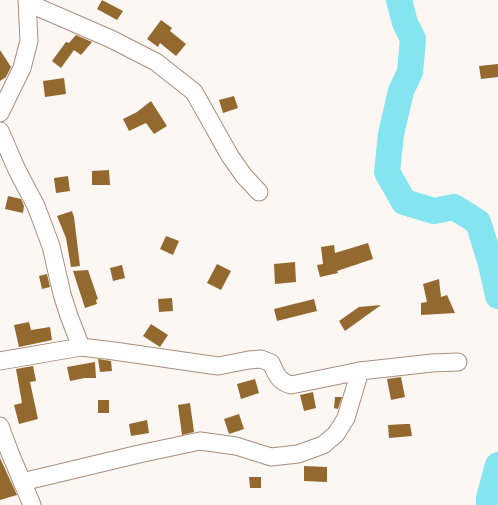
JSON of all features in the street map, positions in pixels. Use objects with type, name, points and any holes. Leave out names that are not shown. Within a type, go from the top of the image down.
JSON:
[{"type":"street","points":[[0,113],[22,68],[30,41],[28,1],[111,39],[156,62],[194,92],[230,156],[244,176],[259,192]]},
{"type":"street","points":[[0,131],[17,170],[36,206],[51,246],[62,294],[81,347]]},
{"type":"street","points":[[0,361],[81,347],[114,350],[218,366],[261,359],[271,363],[279,379],[291,385],[360,371],[432,363],[458,362]]},
{"type":"street","points":[[22,482],[200,440],[236,446],[270,457],[298,454],[323,445],[336,434],[346,418],[360,371]]},
{"type":"street","points":[[0,426],[5,456],[22,482],[32,505]]},
{"type":"building","points":[[102,0],[123,11],[117,20],[97,9]]},
{"type":"building","points":[[161,20],[172,28],[170,31],[186,44],[176,56],[160,43],[158,47],[147,39]]},
{"type":"building","points":[[76,35],[92,42],[81,55],[74,50],[61,68],[52,61],[66,42],[69,43]]},
{"type":"building","points":[[0,50],[11,67],[6,77],[0,81]]},
{"type":"building","points":[[498,64],[498,77],[481,79],[479,66]]},
{"type":"building","points":[[64,78],[66,94],[45,97],[43,81]]},
{"type":"building","points":[[234,96],[238,108],[223,113],[219,100]]},
{"type":"building","points":[[151,101],[167,126],[154,134],[146,123],[129,131],[123,119],[137,112]]},
{"type":"building","points":[[109,170],[110,185],[92,185],[92,171]]},
{"type":"building","points":[[68,176],[70,191],[56,193],[54,178]]},
{"type":"building","points":[[8,196],[21,199],[24,206],[23,213],[5,209]]},
{"type":"building","points":[[72,211],[80,266],[71,267],[66,238],[57,216]]},
{"type":"building","points":[[166,236],[179,241],[173,255],[160,249]]},
{"type":"building","points":[[368,243],[373,259],[337,271],[338,273],[320,277],[317,265],[323,264],[321,247],[334,245],[335,253]]},
{"type":"building","points":[[295,262],[296,282],[275,284],[274,264]]},
{"type":"building","points":[[217,264],[231,271],[221,290],[207,283]]},
{"type":"building","points":[[122,265],[125,278],[113,281],[110,268]]},
{"type":"building","points":[[88,270],[98,299],[96,300],[97,304],[85,308],[73,271]]},
{"type":"building","points":[[47,274],[50,287],[42,289],[39,276]]},
{"type":"building","points":[[439,279],[441,297],[447,295],[455,313],[421,315],[421,303],[427,302],[423,284]]},
{"type":"building","points":[[172,298],[173,311],[159,312],[158,299]]},
{"type":"building","points":[[314,299],[317,311],[277,321],[274,309]]},
{"type":"building","points":[[381,305],[345,331],[339,321],[359,307]]},
{"type":"building","points":[[29,322],[31,330],[50,327],[52,340],[19,347],[14,325]]},
{"type":"building","points":[[151,324],[168,335],[160,347],[143,336]]},
{"type":"building","points":[[98,359],[111,361],[112,371],[100,372]]},
{"type":"building","points":[[95,362],[96,378],[85,378],[70,381],[67,367]]},
{"type":"building","points":[[33,366],[36,381],[30,382],[38,419],[19,424],[14,405],[22,403],[16,369]]},
{"type":"building","points":[[401,377],[405,397],[391,400],[387,379]]},
{"type":"building","points":[[255,379],[259,393],[241,399],[237,384]]},
{"type":"building","points":[[313,392],[316,408],[304,411],[300,395]]},
{"type":"building","points":[[335,397],[342,397],[338,409],[334,408]]},
{"type":"building","points":[[98,400],[109,400],[109,413],[98,413]]},
{"type":"building","points":[[190,403],[194,432],[182,435],[178,405]]},
{"type":"building","points":[[239,414],[244,429],[229,434],[224,419]]},
{"type":"building","points":[[147,420],[149,433],[131,436],[129,424]]},
{"type":"building","points":[[410,424],[412,436],[389,438],[388,425]]},
{"type":"building","points":[[0,458],[17,495],[0,500]]},
{"type":"building","points":[[304,466],[327,467],[327,482],[304,481]]},
{"type":"building","points":[[249,477],[261,477],[261,488],[250,488]]},
{"type":"waterway","points":[[399,0],[405,23],[413,39],[410,72],[401,91],[391,134],[387,172],[404,202],[434,211],[454,207],[478,222],[491,264],[498,296]]},
{"type":"waterway","points":[[489,505],[489,498],[498,465]]}]
